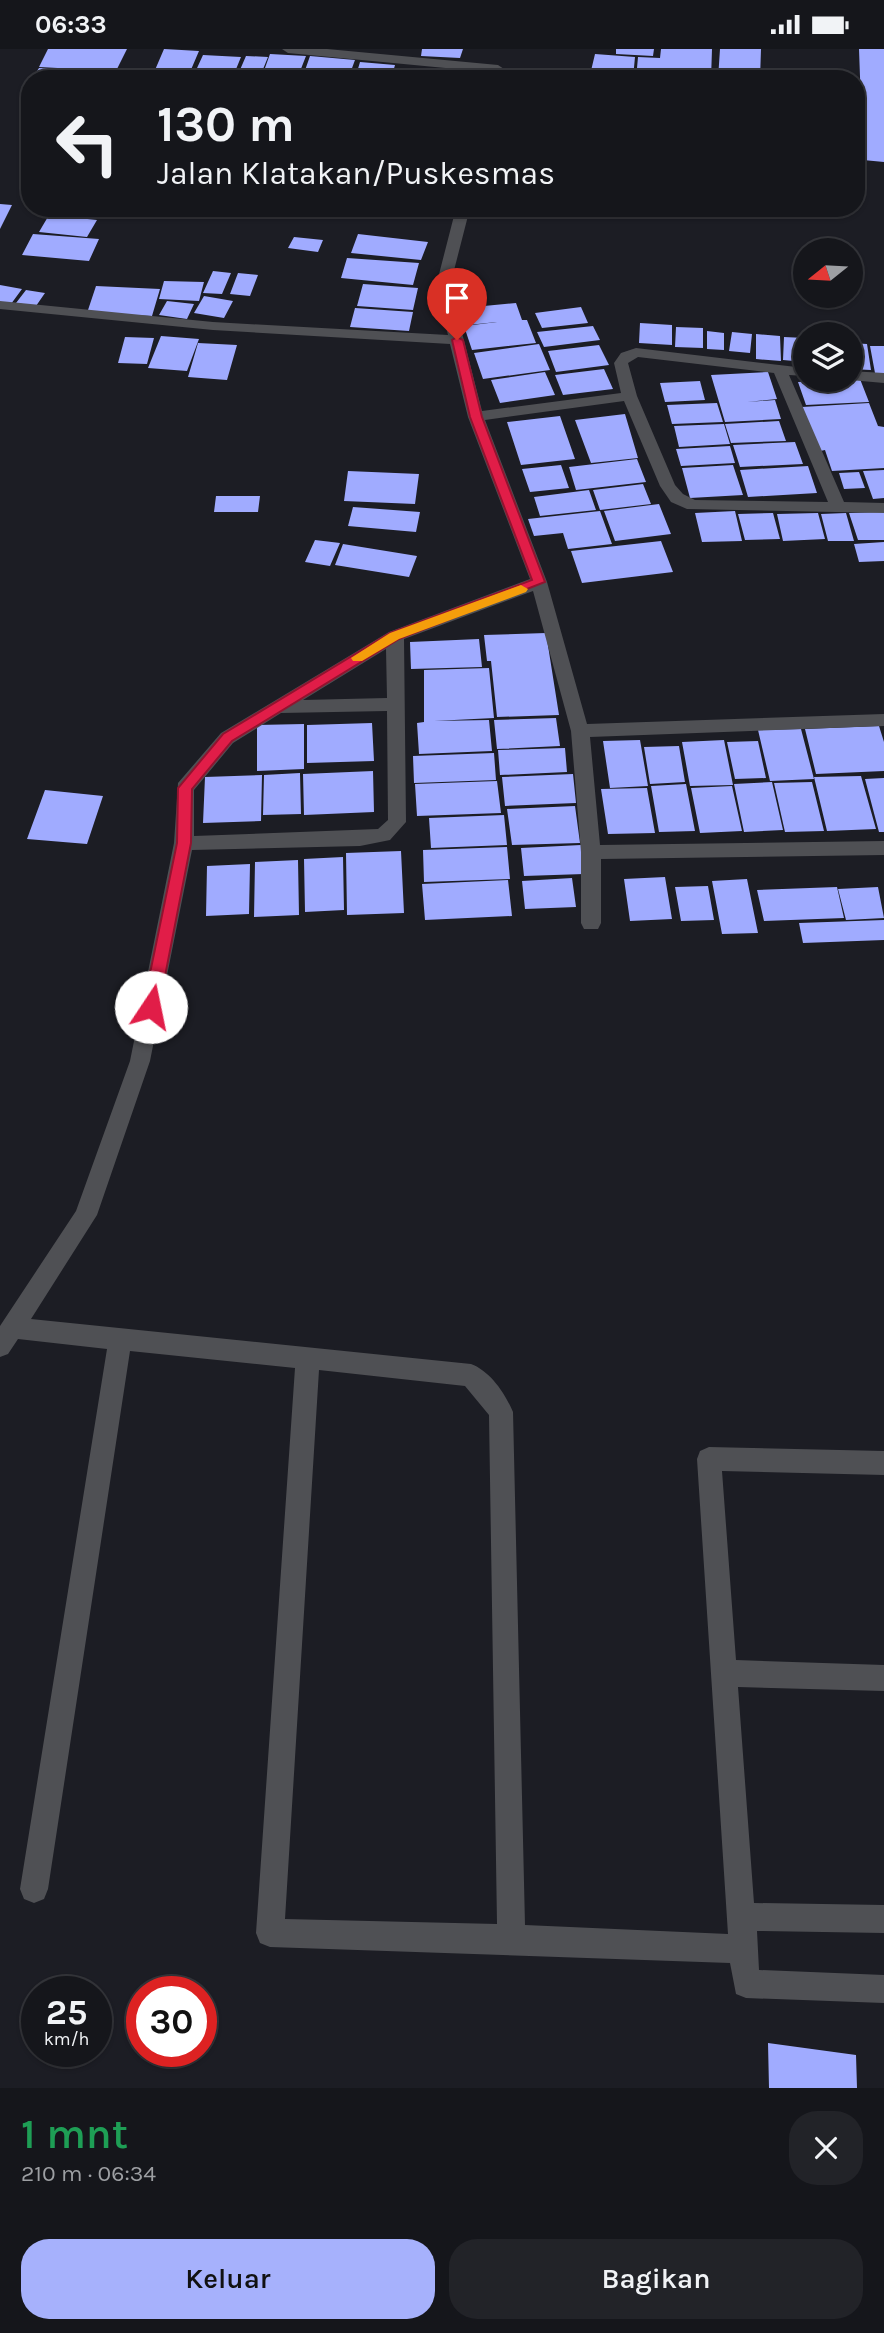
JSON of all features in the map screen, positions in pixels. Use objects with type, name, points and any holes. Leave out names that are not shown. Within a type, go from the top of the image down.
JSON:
[{"type":"street","points":[[288,49],[498,69]]},
{"type":"street","points":[[461,217],[443,286],[476,417],[539,582],[580,731],[591,852],[591,923]]},
{"type":"street","points":[[0,305],[213,326],[457,340]]},
{"type":"street","points":[[793,371],[636,352],[626,356],[621,363],[629,396],[668,487],[677,498],[693,505],[884,508]]},
{"type":"street","points":[[780,370],[838,506]]},
{"type":"street","points":[[863,376],[884,378]]},
{"type":"street","points":[[476,417],[629,396]]},
{"type":"street","points":[[6,1337],[86,1215],[140,1061],[184,843],[185,788],[228,738],[395,636],[539,582]]},
{"type":"street","points":[[184,843],[360,839],[383,835],[397,822],[395,636]]},
{"type":"street","points":[[275,707],[394,704]]},
{"type":"street","points":[[580,731],[884,720]]},
{"type":"street","points":[[591,852],[884,848]]},
{"type":"street","points":[[6,1337],[120,1339],[308,1356],[471,1375],[488,1392],[501,1412],[511,1939]]},
{"type":"street","points":[[34,1889],[120,1339]]},
{"type":"street","points":[[308,1356],[270,1933],[511,1939],[744,1949]]},
{"type":"street","points":[[884,1463],[709,1459],[746,1984],[884,1989]]},
{"type":"street","points":[[724,1673],[884,1678]]},
{"type":"street","points":[[742,1917],[884,1919]]},
{"type":"building","points":[[48,49],[127,49],[116,70],[39,67]]},
{"type":"building","points":[[164,49],[199,51],[191,70],[155,70]]},
{"type":"building","points":[[422,49],[463,49],[460,58],[421,56]]},
{"type":"building","points":[[616,49],[654,49],[653,56],[616,54]]},
{"type":"building","points":[[661,49],[712,49],[711,70],[637,70],[638,57],[660,58]]},
{"type":"building","points":[[720,49],[761,49],[760,70],[719,70]]},
{"type":"building","points":[[859,49],[884,49],[884,162],[865,160],[865,70],[860,70]]},
{"type":"building","points":[[270,54],[306,56],[301,70],[264,70]]},
{"type":"building","points":[[595,54],[635,57],[634,70],[591,70]]},
{"type":"building","points":[[203,55],[241,57],[236,70],[196,70]]},
{"type":"building","points":[[246,56],[268,57],[263,70],[240,70]]},
{"type":"building","points":[[310,56],[355,60],[351,70],[305,70]]},
{"type":"building","points":[[360,62],[395,65],[394,70],[358,70]]},
{"type":"building","points":[[39,68],[74,70],[38,70]]},
{"type":"building","points":[[0,204],[12,205],[0,229]]},
{"type":"building","points":[[48,217],[97,220],[87,237],[39,232]]},
{"type":"building","points":[[33,234],[99,239],[89,261],[22,255]]},
{"type":"building","points":[[358,234],[428,242],[421,260],[351,253]]},
{"type":"building","points":[[294,237],[323,240],[318,252],[288,248]]},
{"type":"building","points":[[347,258],[419,263],[413,285],[341,278]]},
{"type":"building","points":[[213,271],[231,273],[222,294],[203,293]]},
{"type":"building","points":[[238,273],[258,275],[250,296],[230,294]]},
{"type":"building","points":[[164,281],[204,282],[199,301],[159,299]]},
{"type":"building","points":[[363,284],[418,288],[413,310],[357,306]]},
{"type":"building","points":[[0,285],[22,289],[11,304],[0,302]]},
{"type":"building","points":[[96,286],[160,289],[152,316],[87,313]]},
{"type":"building","points":[[26,290],[45,293],[36,306],[16,303]]},
{"type":"building","points":[[204,296],[233,301],[224,318],[194,313]]},
{"type":"building","points":[[167,301],[194,304],[187,319],[159,315]]},
{"type":"building","points":[[516,303],[522,320],[527,320],[536,343],[472,350],[464,326],[497,322],[468,325],[463,308]]},
{"type":"building","points":[[581,307],[588,323],[542,328],[535,313]]},
{"type":"building","points":[[355,308],[413,312],[409,331],[350,327]]},
{"type":"building","points":[[640,323],[672,325],[672,345],[639,343]]},
{"type":"building","points":[[593,326],[600,340],[544,347],[537,332]]},
{"type":"building","points":[[676,327],[703,328],[703,348],[675,347]]},
{"type":"building","points":[[707,331],[724,333],[724,350],[707,349]]},
{"type":"building","points":[[732,332],[752,334],[750,353],[729,351]]},
{"type":"building","points":[[756,334],[780,336],[781,361],[756,359]]},
{"type":"building","points":[[161,336],[199,339],[187,371],[148,368]]},
{"type":"building","points":[[125,337],[154,338],[147,364],[118,363]]},
{"type":"building","points":[[784,337],[793,337],[793,361],[783,360]]},
{"type":"building","points":[[198,343],[237,345],[227,380],[188,377]]},
{"type":"building","points":[[539,344],[550,370],[483,379],[474,353]]},
{"type":"building","points":[[863,344],[867,344],[871,370],[863,370]]},
{"type":"building","points":[[599,345],[609,365],[556,372],[548,351]]},
{"type":"building","points":[[870,346],[884,346],[884,373],[875,373]]},
{"type":"building","points":[[604,369],[613,389],[563,395],[555,375]]},
{"type":"building","points":[[545,372],[555,395],[500,403],[491,380]]},
{"type":"building","points":[[768,372],[777,399],[747,402],[775,400],[781,419],[725,422],[711,375]]},
{"type":"building","points":[[700,381],[705,400],[665,402],[660,383]]},
{"type":"building","points":[[863,387],[869,402],[806,405],[801,392],[863,392]]},
{"type":"building","points":[[717,403],[723,422],[672,424],[667,405]]},
{"type":"building","points":[[869,403],[878,426],[884,427],[884,468],[832,471],[825,450],[820,451],[802,407]]},
{"type":"building","points":[[625,414],[638,458],[591,463],[575,420]]},
{"type":"building","points":[[560,416],[575,459],[521,465],[507,422]]},
{"type":"building","points":[[779,421],[786,441],[731,443],[725,424]]},
{"type":"building","points":[[724,424],[730,444],[679,447],[674,426]]},
{"type":"building","points":[[795,442],[803,464],[740,467],[733,445]]},
{"type":"building","points":[[730,446],[735,463],[681,466],[676,449]]},
{"type":"building","points":[[637,459],[646,482],[576,490],[569,467]]},
{"type":"building","points":[[561,465],[569,488],[530,492],[522,469]]},
{"type":"building","points":[[733,465],[743,495],[690,498],[682,468]]},
{"type":"building","points":[[808,466],[817,493],[748,497],[740,470]]},
{"type":"building","points":[[884,470],[884,498],[873,499],[863,471]]},
{"type":"building","points":[[348,471],[419,474],[415,504],[344,501]]},
{"type":"building","points":[[859,472],[865,488],[844,489],[839,473]]},
{"type":"building","points":[[643,484],[651,504],[600,510],[593,490]]},
{"type":"building","points":[[589,490],[596,510],[540,516],[534,497]]},
{"type":"building","points":[[216,496],[260,496],[258,512],[214,512]]},
{"type":"building","points":[[659,504],[671,534],[615,541],[604,511]]},
{"type":"building","points":[[353,507],[420,512],[416,532],[348,526]]},
{"type":"building","points":[[600,511],[612,544],[568,549],[563,533],[534,536],[528,519]]},
{"type":"building","points":[[735,511],[742,541],[702,542],[695,513]]},
{"type":"building","points":[[884,512],[884,540],[858,540],[849,513]]},
{"type":"building","points":[[773,513],[780,539],[745,540],[738,514]]},
{"type":"building","points":[[818,513],[825,539],[783,541],[777,514]]},
{"type":"building","points":[[846,513],[854,541],[828,541],[821,514]]},
{"type":"building","points":[[315,540],[340,543],[330,566],[305,562]]},
{"type":"building","points":[[661,541],[673,572],[582,583],[571,551]]},
{"type":"building","points":[[884,542],[884,561],[859,562],[854,544]]},
{"type":"building","points":[[343,544],[417,556],[409,577],[335,565]]},
{"type":"building","points":[[546,633],[559,715],[497,717],[491,661],[487,661],[484,635]]},
{"type":"building","points":[[479,639],[482,667],[411,669],[410,642]]},
{"type":"building","points":[[489,668],[494,718],[434,721],[489,720],[492,751],[419,754],[417,723],[424,722],[424,670]]},
{"type":"building","points":[[556,718],[560,746],[497,749],[494,720]]},
{"type":"building","points":[[372,723],[374,761],[307,763],[307,725]]},
{"type":"building","points":[[304,724],[304,769],[257,771],[257,725]]},
{"type":"building","points":[[879,726],[884,742],[884,771],[816,774],[805,729]]},
{"type":"building","points":[[801,729],[814,779],[770,781],[758,730]]},
{"type":"building","points":[[640,740],[648,786],[610,788],[603,741]]},
{"type":"building","points":[[724,740],[733,785],[690,786],[682,742]]},
{"type":"building","points":[[758,741],[766,778],[735,779],[727,742]]},
{"type":"building","points":[[679,746],[685,782],[650,784],[644,747]]},
{"type":"building","points":[[565,748],[567,772],[500,775],[498,750]]},
{"type":"building","points":[[494,753],[496,780],[414,783],[413,756]]},
{"type":"building","points":[[373,771],[374,812],[304,815],[303,774]]},
{"type":"building","points":[[300,773],[301,814],[263,815],[264,775]]},
{"type":"building","points":[[573,774],[576,803],[505,806],[502,777]]},
{"type":"building","points":[[262,775],[261,821],[203,823],[205,777]]},
{"type":"building","points":[[861,776],[876,829],[827,831],[814,777]]},
{"type":"building","points":[[884,778],[884,832],[879,832],[865,779]]},
{"type":"building","points":[[497,781],[501,813],[417,816],[415,784]]},
{"type":"building","points":[[772,782],[783,830],[744,832],[734,784]]},
{"type":"building","points":[[812,782],[824,831],[785,832],[774,783]]},
{"type":"building","points":[[686,784],[695,831],[659,832],[651,786]]},
{"type":"building","points":[[732,786],[742,831],[700,833],[691,788]]},
{"type":"building","points":[[647,788],[655,833],[608,834],[601,789]]},
{"type":"building","points":[[45,790],[103,796],[87,844],[27,839]]},
{"type":"building","points":[[575,806],[580,843],[512,845],[507,809]]},
{"type":"building","points":[[504,815],[507,845],[431,848],[429,818]]},
{"type":"building","points":[[581,845],[584,874],[524,876],[521,848]]},
{"type":"building","points":[[507,847],[510,879],[424,882],[423,850]]},
{"type":"building","points":[[401,851],[404,913],[347,915],[346,853]]},
{"type":"building","points":[[343,857],[344,910],[305,912],[304,859]]},
{"type":"building","points":[[298,860],[299,915],[254,917],[255,862]]},
{"type":"building","points":[[250,864],[249,914],[206,916],[207,866]]},
{"type":"building","points":[[665,877],[672,919],[630,921],[624,879]]},
{"type":"building","points":[[572,878],[576,907],[525,909],[522,881]]},
{"type":"building","points":[[747,879],[758,933],[722,934],[712,881]]},
{"type":"building","points":[[508,880],[512,916],[425,920],[422,884]]},
{"type":"building","points":[[708,886],[714,920],[681,921],[675,887]]},
{"type":"building","points":[[837,887],[844,918],[764,921],[757,890]]},
{"type":"building","points":[[878,887],[884,918],[846,920],[838,889]]},
{"type":"building","points":[[884,920],[884,940],[803,943],[799,923]]},
{"type":"building","points":[[768,2043],[856,2055],[857,2088],[769,2088]]},
{"type":"slow traffic","points":[[357,658],[395,636],[521,589]]},
{"type":"route","points":[[151,1007],[184,843],[185,788],[228,738],[395,636],[539,582],[476,417],[457,340]]}]
